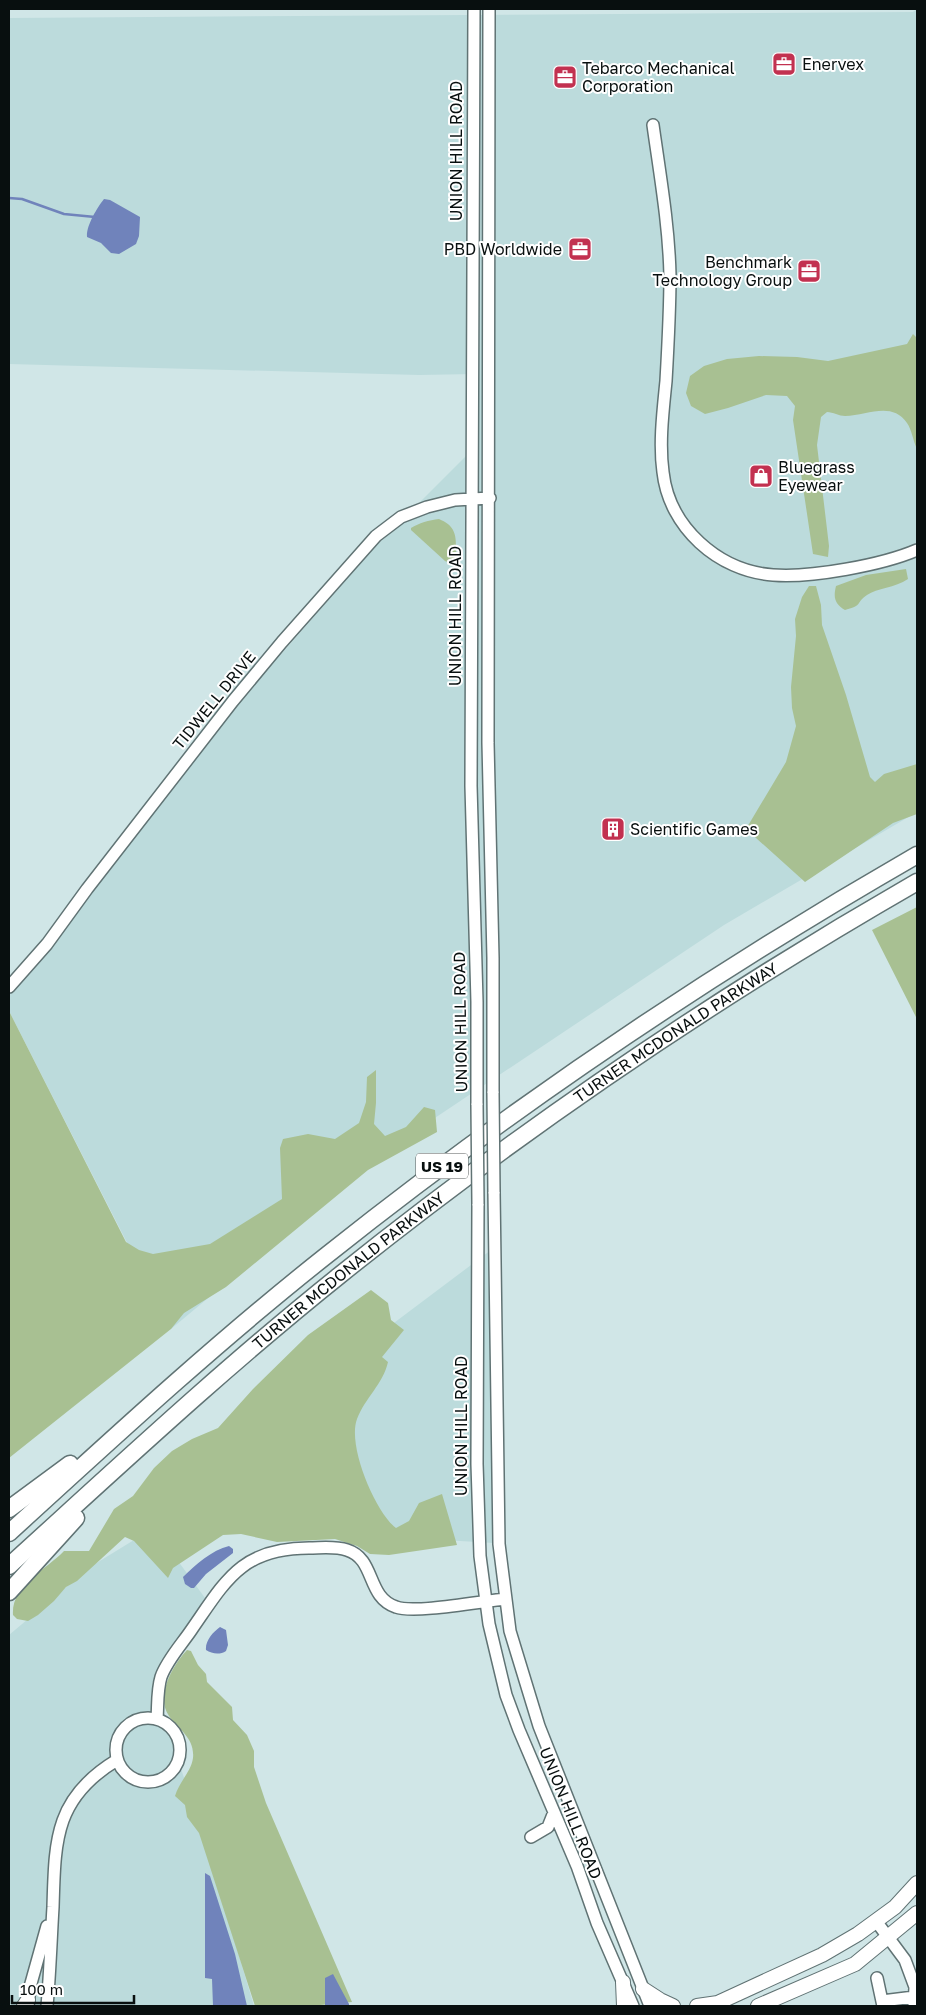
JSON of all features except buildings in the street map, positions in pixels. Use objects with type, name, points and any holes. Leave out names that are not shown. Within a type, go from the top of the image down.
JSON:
[{"type":"highway","name":"TURNER MCDONALD PARKWAY","points":[[9,1533],[135,1418],[324,1257],[458,1154],[537,1096],[733,965],[917,855]]},
{"type":"highway","name":"TURNER MCDONALD PARKWAY","points":[[9,1566],[226,1371],[339,1276],[544,1120],[731,994],[917,882]]},
{"type":"highway","points":[[9,1509],[135,1418]]},
{"type":"highway","points":[[9,1592],[141,1446]]},
{"type":"main road","points":[[697,2006],[715,2005],[822,1955],[858,1934],[896,1907],[917,1883]]},
{"type":"main road","points":[[758,2006],[855,1964],[917,1913]]},
{"type":"main road","points":[[623,1982],[624,2006]]},
{"type":"main road","points":[[643,1988],[660,2000],[673,2006]]},
{"type":"street","name":"UNION HILL ROAD","points":[[474,9],[471,499],[472,815],[477,1002],[477,1464],[480,1556],[489,1624],[506,1695],[597,1923],[633,2006]]},
{"type":"street","name":"UNION HILL ROAD","points":[[489,9],[490,498],[488,743],[493,948],[499,1544],[510,1631],[539,1726],[650,2006]]},
{"type":"street","points":[[653,125],[670,275],[662,464],[666,490],[682,522],[700,544],[716,556],[747,570],[772,575],[788,576],[847,568],[895,558],[917,550]]},
{"type":"street","name":"TIDWELL DRIVE","points":[[9,987],[47,944],[233,701],[369,544],[392,522],[410,513],[444,502],[490,498]]},
{"type":"street","points":[[157,1719],[161,1678],[175,1653],[227,1580],[239,1568],[271,1552],[293,1548],[347,1550],[366,1564],[373,1586],[380,1596],[387,1603],[398,1608],[414,1609],[506,1599]]},
{"type":"street","points":[[147,1717],[157,1719],[167,1724],[175,1732],[180,1742],[181,1753],[178,1764],[172,1773],[163,1780],[152,1783],[141,1782],[130,1778],[122,1770],[117,1760],[117,1740],[129,1724],[138,1719],[147,1717]]},
{"type":"street","points":[[47,2006],[55,1849],[59,1831],[67,1812],[86,1783],[117,1760]]},
{"type":"street","points":[[554,1812],[548,1827],[531,1837],[550,1834],[565,1840]]},
{"type":"street","points":[[26,2004],[53,1905]]},
{"type":"street","points":[[876,1921],[905,1960],[915,1987],[914,2002],[882,2003],[876,1978]]},
{"type":"shaded area","points":[[917,9],[917,812],[724,925],[381,1154],[171,1329],[9,1011],[9,991],[193,755],[375,547],[477,445],[475,374],[419,375],[9,364],[9,18],[913,12]]},
{"type":"shaded area","points":[[495,1247],[494,1543],[359,1535],[310,1386]]},
{"type":"shaded area","points":[[151,1524],[205,1598],[152,1683],[201,1828],[254,2006],[9,2006],[9,1635],[90,1567],[134,1540]]},
{"type":"green space","points":[[913,334],[917,338],[917,449],[907,423],[894,412],[879,411],[845,416],[827,412],[821,417],[817,445],[829,546],[828,557],[813,554],[793,420],[795,406],[787,396],[766,395],[705,414],[691,406],[686,393],[690,376],[704,366],[727,359],[759,356],[797,357],[828,361],[907,344]]},
{"type":"green space","points":[[439,519],[451,526],[453,530],[456,541],[454,563],[445,561],[411,530],[411,528],[421,523]]},
{"type":"green space","points":[[906,569],[908,579],[871,593],[863,598],[855,607],[845,610],[836,600],[836,586],[866,575]]},
{"type":"green space","points":[[809,586],[816,586],[821,605],[822,625],[846,695],[870,777],[875,782],[884,774],[917,764],[917,814],[893,823],[805,882],[746,829],[786,762],[796,726],[792,708],[791,687],[796,636],[795,619],[802,597]]},
{"type":"green space","points":[[917,907],[917,1019],[872,930]]},
{"type":"green space","points":[[9,1011],[126,1242],[139,1250],[153,1254],[210,1244],[282,1199],[280,1148],[283,1139],[308,1134],[335,1139],[359,1123],[366,1102],[367,1077],[376,1070],[374,1124],[385,1136],[406,1127],[424,1107],[435,1110],[437,1132],[368,1170],[226,1287],[184,1313],[171,1329],[9,1458]]},
{"type":"green space","points":[[371,1290],[388,1303],[391,1320],[404,1330],[382,1357],[388,1362],[386,1370],[357,1419],[355,1430],[359,1461],[380,1508],[396,1528],[409,1521],[419,1503],[442,1494],[457,1545],[389,1555],[370,1554],[357,1546],[335,1539],[277,1542],[241,1534],[223,1535],[173,1568],[168,1578],[134,1541],[125,1537],[77,1581],[66,1587],[38,1615],[28,1621],[17,1619],[13,1615],[14,1604],[18,1595],[31,1579],[64,1551],[89,1551],[114,1509],[133,1496],[154,1468],[172,1451],[192,1439],[218,1428],[253,1389],[308,1335]]},
{"type":"green space","points":[[187,1650],[191,1651],[198,1665],[206,1674],[207,1682],[232,1707],[233,1720],[247,1735],[254,1751],[254,1767],[266,1803],[352,2002],[310,2006],[255,2006],[199,1833],[187,1817],[185,1805],[175,1796],[192,1763],[193,1751],[186,1735],[169,1716],[165,1708],[164,1699],[171,1672]]},
{"type":"water","points":[[104,199],[110,200],[140,217],[139,236],[136,244],[119,254],[111,253],[101,243],[87,237],[90,223]]},
{"type":"water","points":[[229,1546],[233,1549],[233,1553],[206,1574],[194,1588],[185,1584],[183,1577],[204,1558]]},
{"type":"water","points":[[220,1627],[226,1630],[228,1645],[226,1651],[219,1653],[206,1650],[208,1640]]},
{"type":"water","points":[[205,1873],[210,1876],[235,1954],[247,2006],[213,2006],[212,1979],[205,1978]]},
{"type":"water","points":[[333,1974],[349,2006],[325,2006],[325,1978]]},
{"type":"waterway","points":[[9,198],[22,199],[64,214],[95,217]]},
{"type":"place","name":"Enervex","points":[[784,64]]},
{"type":"place","name":"Tebarco Mechanical Corporation","points":[[565,77]]},
{"type":"place","name":"PBD Worldwide","points":[[580,249]]},
{"type":"place","name":"Benchmark Technology Group","points":[[809,271]]},
{"type":"place","name":"Bluegrass Eyewear","points":[[761,476]]},
{"type":"place","name":"Scientific Games","points":[[613,829]]}]
